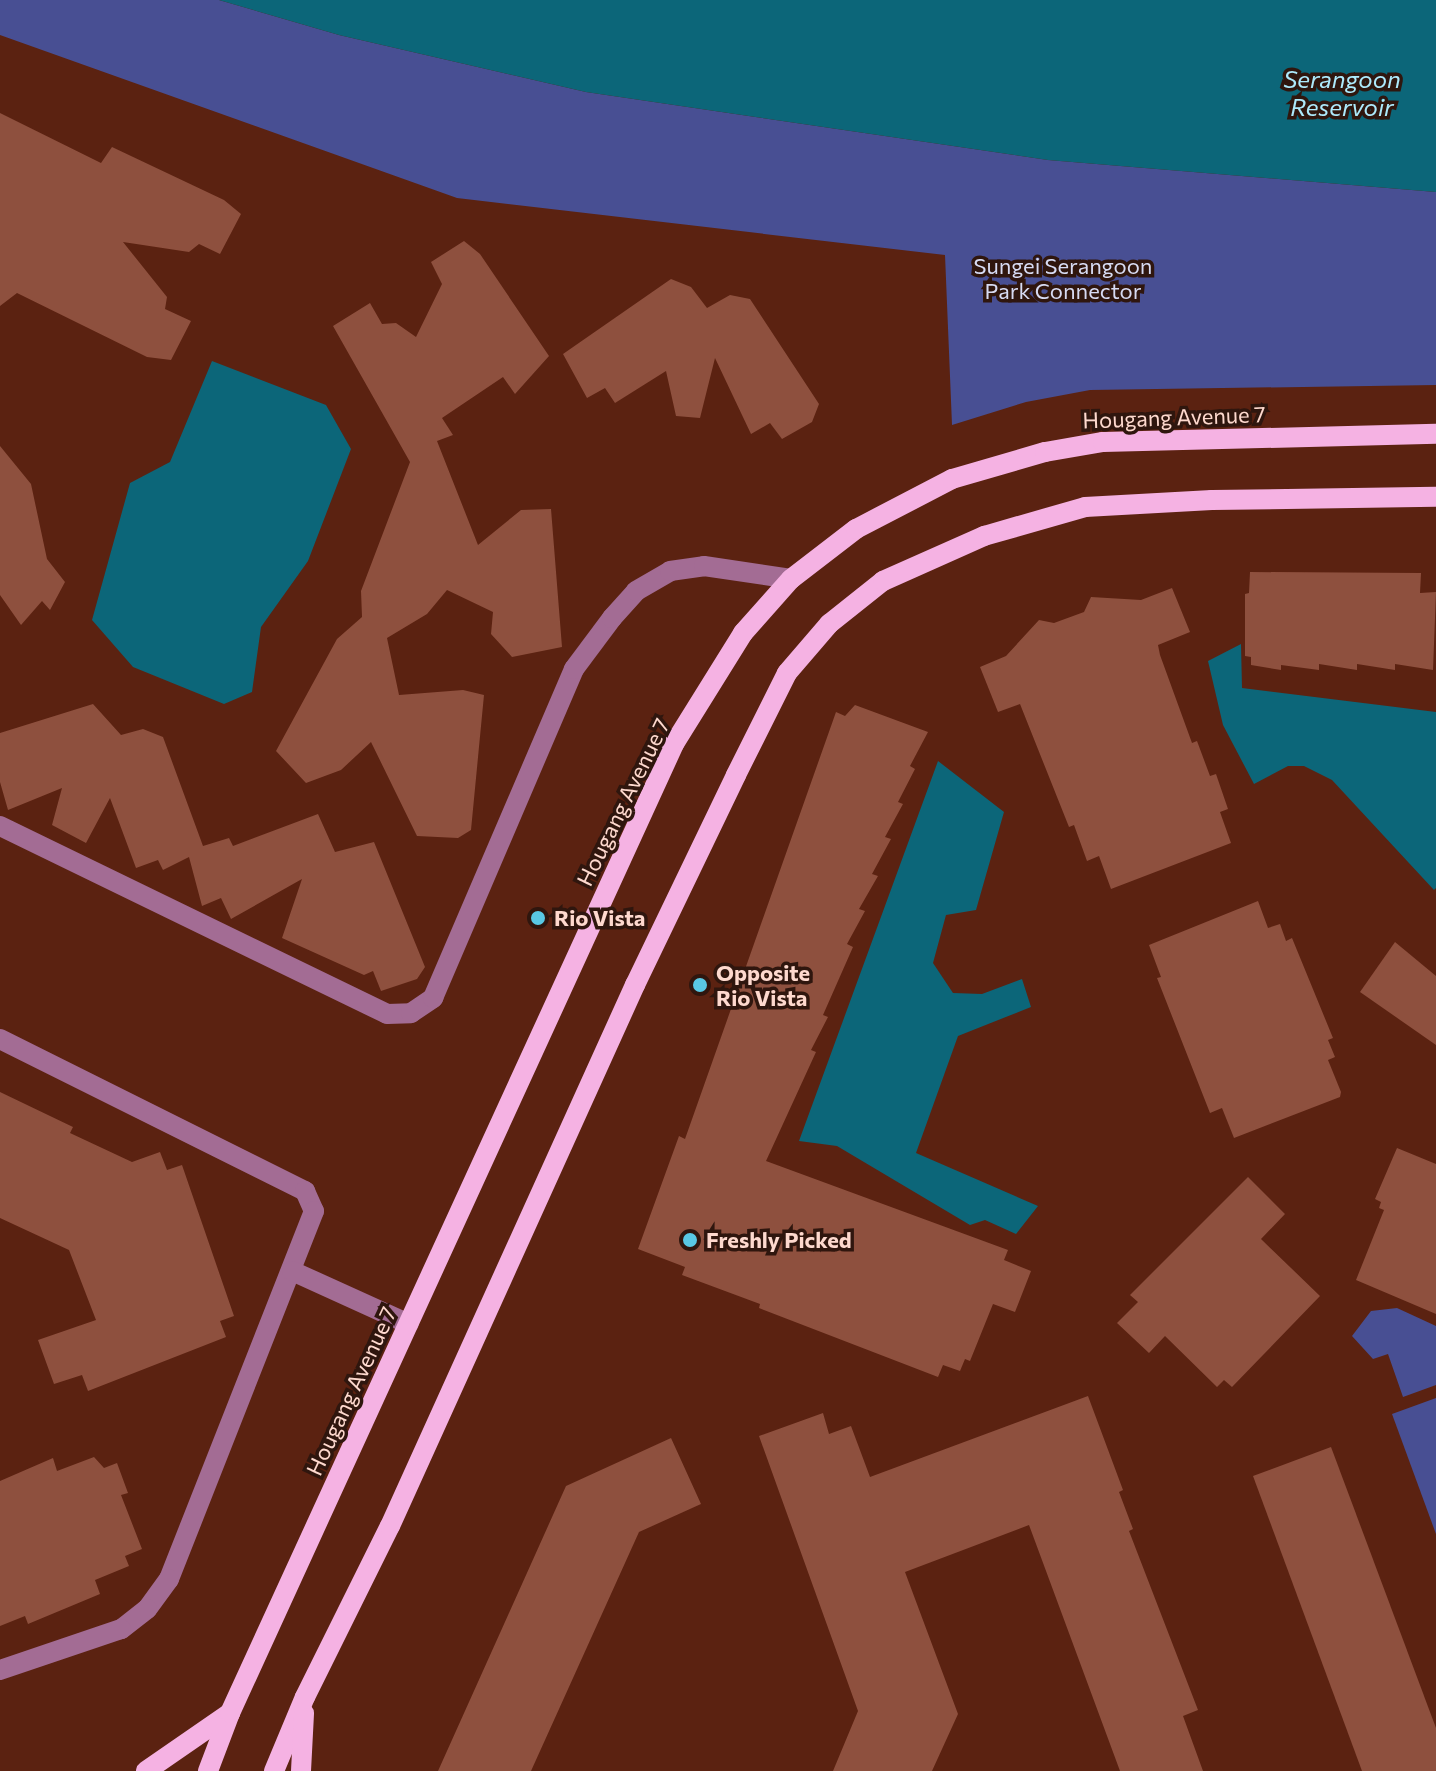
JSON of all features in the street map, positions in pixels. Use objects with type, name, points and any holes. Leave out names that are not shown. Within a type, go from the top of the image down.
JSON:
[{"type":"main road","name":"Hougang Avenue 7","points":[[208,1771],[230,1713],[674,744],[743,633],[791,579],[856,529],[952,479],[1059,449],[1103,442],[1436,434]]},
{"type":"main road","points":[[274,1771],[305,1697],[390,1526],[635,985],[736,775],[787,673],[829,624],[883,581],[984,536],[1085,507],[1197,501],[1436,497]]},
{"type":"main road","points":[[301,1771],[305,1697]]},
{"type":"main road","points":[[146,1771],[230,1713]]},
{"type":"lane","points":[[0,826],[387,1014],[411,1013],[433,998],[574,669],[628,600],[636,591],[670,571],[704,566],[791,579]]},
{"type":"lane","points":[[0,1039],[305,1191],[314,1211],[169,1579],[147,1609],[121,1629],[0,1670]]},
{"type":"lane","points":[[292,1271],[409,1324]]},
{"type":"green space","name":"Sungei Serangoon Park Connector","points":[[0,0],[219,0],[339,35],[586,92],[1048,160],[1436,192],[1436,385],[1090,390],[1026,402],[952,425],[945,255],[457,198],[0,35]]},
{"type":"green space","points":[[1397,1308],[1436,1326],[1436,1385],[1403,1397],[1388,1354],[1373,1359],[1352,1336],[1371,1311]]},
{"type":"green space","points":[[1436,1398],[1436,1534],[1392,1414]]},
{"type":"water","name":"Serangoon Reservoir","points":[[219,0],[1436,0],[1436,192],[1048,160],[586,92],[339,35]]},
{"type":"water","points":[[212,361],[326,405],[351,449],[308,561],[261,627],[252,692],[224,704],[133,667],[92,620],[130,483],[170,462]]},
{"type":"water","points":[[1241,644],[1242,688],[1436,712],[1434,890],[1332,780],[1304,766],[1288,766],[1254,784],[1223,725],[1208,661]]},
{"type":"water","points":[[938,761],[1004,812],[976,910],[946,915],[933,963],[953,993],[982,994],[1022,979],[1031,1007],[958,1036],[916,1153],[1038,1206],[1016,1234],[985,1220],[970,1225],[837,1146],[799,1141]]},
{"type":"building","points":[[0,113],[101,163],[112,147],[224,200],[241,214],[220,254],[199,244],[189,252],[123,242],[167,297],[165,309],[191,321],[171,360],[147,357],[17,293],[0,306]]},
{"type":"building","points":[[464,241],[480,254],[549,356],[515,394],[503,377],[442,418],[453,435],[437,441],[478,545],[521,510],[551,509],[562,647],[512,657],[491,634],[493,612],[447,590],[427,614],[387,638],[399,695],[463,690],[484,695],[471,830],[458,838],[417,836],[371,742],[341,770],[306,783],[276,751],[337,639],[362,617],[361,591],[410,462],[333,326],[370,303],[382,324],[396,323],[416,337],[442,284],[431,262]]},
{"type":"building","points":[[671,279],[691,287],[707,308],[730,295],[750,299],[819,404],[812,422],[782,439],[770,423],[751,434],[715,358],[700,418],[676,416],[666,371],[615,403],[605,388],[587,398],[563,354]]},
{"type":"building","points":[[0,446],[31,484],[47,559],[65,582],[50,610],[42,601],[21,625],[0,595]]},
{"type":"building","points":[[1250,572],[1421,573],[1420,593],[1436,592],[1433,670],[1395,664],[1395,670],[1357,664],[1357,670],[1319,664],[1319,670],[1281,665],[1281,670],[1251,665],[1251,657],[1245,656],[1245,594],[1249,593]]},
{"type":"building","points":[[1172,588],[1190,632],[1158,645],[1160,655],[1192,743],[1197,741],[1210,776],[1216,774],[1228,809],[1220,812],[1231,843],[1111,889],[1099,856],[1087,861],[1074,825],[1069,827],[1020,704],[998,712],[980,667],[1006,656],[1039,620],[1054,623],[1084,612],[1091,597],[1141,600]]},
{"type":"building","points":[[93,704],[121,735],[143,729],[163,737],[203,846],[229,838],[233,846],[318,814],[335,852],[374,842],[425,967],[417,979],[381,991],[373,971],[364,975],[282,938],[302,879],[231,919],[221,898],[202,906],[189,857],[163,870],[158,860],[136,868],[110,798],[86,843],[52,825],[62,788],[8,810],[0,782],[0,733]]},
{"type":"building","points":[[855,705],[928,732],[910,766],[915,769],[898,802],[903,804],[885,837],[891,839],[872,874],[878,876],[859,909],[865,911],[847,944],[853,947],[823,1015],[828,1017],[811,1050],[816,1052],[766,1161],[1008,1250],[1004,1260],[1031,1271],[1015,1312],[993,1304],[970,1361],[965,1359],[960,1371],[943,1365],[938,1377],[759,1308],[760,1304],[682,1275],[685,1267],[638,1249],[679,1136],[685,1139],[836,712],[845,716]]},
{"type":"building","points":[[1258,901],[1268,928],[1280,924],[1286,941],[1292,938],[1333,1038],[1328,1040],[1335,1057],[1328,1060],[1341,1092],[1340,1097],[1234,1138],[1222,1108],[1210,1113],[1157,978],[1161,977],[1149,945]]},
{"type":"building","points":[[1395,942],[1436,976],[1436,1045],[1360,992]]},
{"type":"building","points":[[0,1092],[73,1127],[70,1133],[132,1162],[160,1152],[167,1170],[182,1165],[234,1316],[220,1321],[226,1337],[88,1391],[82,1375],[54,1384],[38,1340],[96,1320],[69,1250],[0,1218]]},
{"type":"building","points":[[1397,1148],[1436,1164],[1436,1314],[1356,1280],[1384,1210],[1379,1208],[1381,1202],[1375,1199]]},
{"type":"building","points":[[1248,1177],[1285,1214],[1261,1239],[1320,1296],[1232,1387],[1224,1380],[1217,1387],[1165,1336],[1149,1353],[1117,1323],[1138,1302],[1130,1295]]},
{"type":"building","points":[[1088,1396],[1123,1490],[1119,1492],[1133,1529],[1129,1531],[1198,1710],[1183,1716],[1203,1771],[1120,1771],[1029,1525],[905,1572],[958,1714],[932,1771],[833,1771],[858,1711],[759,1436],[823,1413],[829,1434],[851,1426],[870,1477]]},
{"type":"building","points":[[671,1438],[701,1504],[639,1532],[531,1771],[438,1771],[566,1486]]},
{"type":"building","points":[[1331,1447],[1436,1728],[1436,1771],[1362,1771],[1253,1476]]},
{"type":"building","points":[[94,1457],[104,1468],[117,1463],[128,1493],[121,1495],[142,1549],[125,1556],[129,1566],[95,1580],[100,1594],[28,1624],[25,1616],[0,1626],[0,1481],[53,1458],[57,1471]]},
{"type":"place","name":"Rio Vista","points":[[538,918]]},
{"type":"place","name":"Opposite Rio Vista","points":[[700,985]]},
{"type":"place","name":"Freshly Picked","points":[[690,1240]]}]
